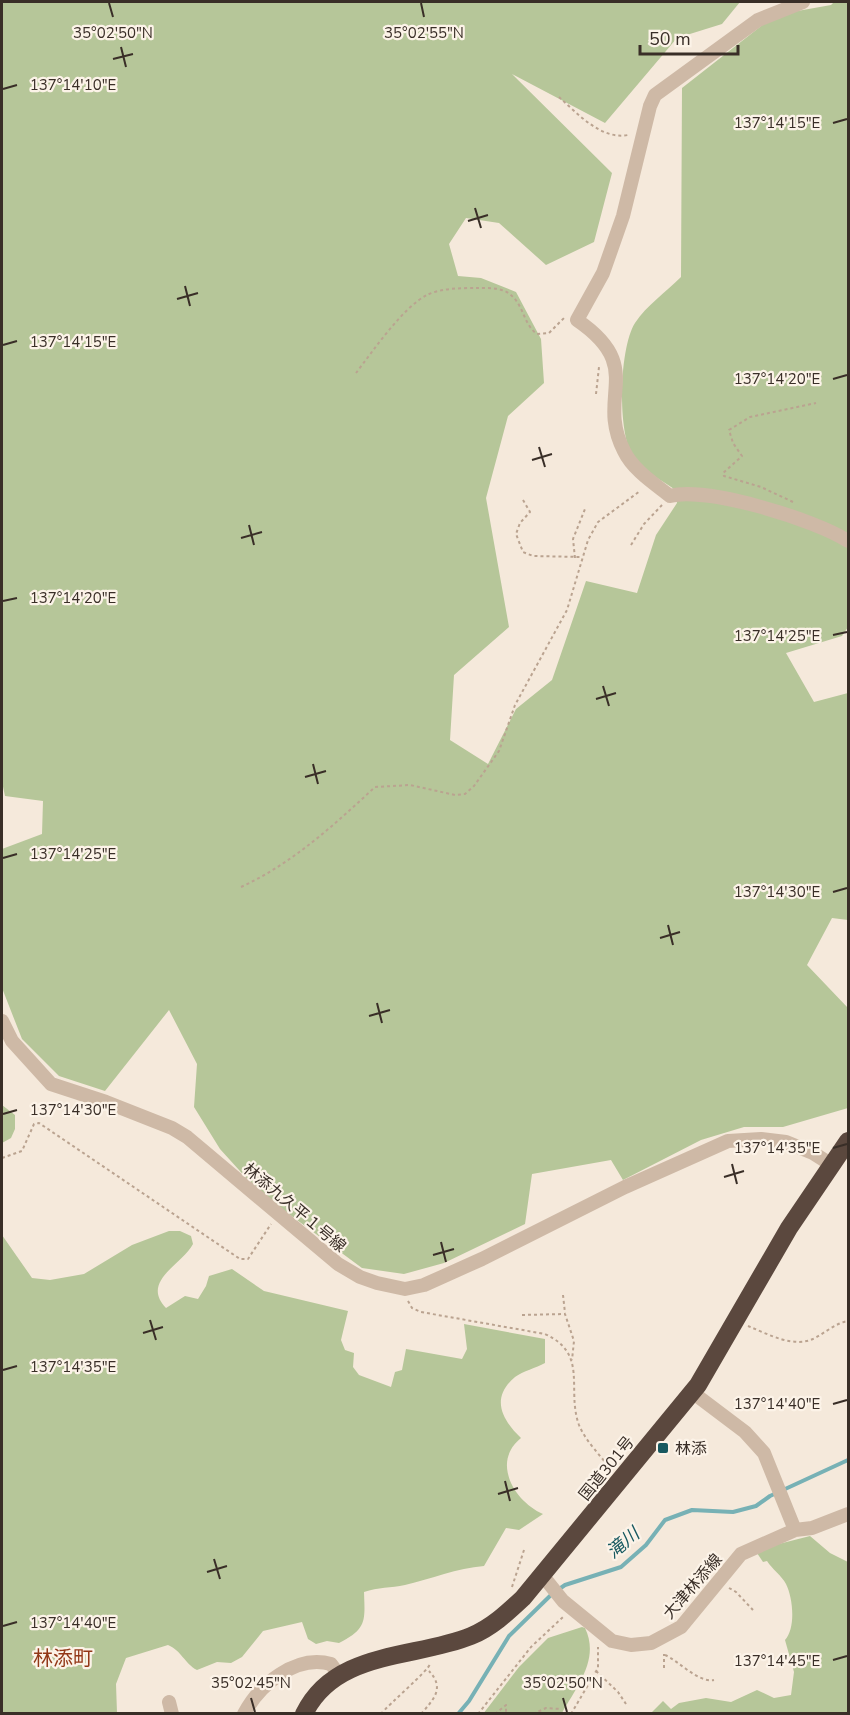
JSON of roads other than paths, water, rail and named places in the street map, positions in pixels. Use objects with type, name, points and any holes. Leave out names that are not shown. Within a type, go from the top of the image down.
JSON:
[{"type":"highway","name":"国道301号","points":[[304,1713],[318,1693],[339,1676],[367,1662],[454,1642],[487,1628],[548,1582],[621,1480],[692,1392],[795,1218],[849,1141]]},
{"type":"street","points":[[802,2],[758,20],[655,95],[623,216],[603,273],[577,320],[595,332],[613,356],[616,368],[615,408],[620,443],[632,463],[670,496],[691,493],[741,502],[811,524],[849,541]]},
{"type":"street","name":"林添九久平１号線","points":[[2,1021],[12,1041],[51,1084],[106,1102],[172,1128],[187,1137],[331,1259],[360,1277],[405,1289],[451,1274],[625,1187],[728,1141],[760,1139],[786,1142],[813,1153],[832,1165]]},
{"type":"street","points":[[692,1392],[759,1445],[776,1479],[795,1530]]},
{"type":"street","name":"大津林添線","points":[[548,1582],[567,1604],[612,1641],[622,1644],[651,1643],[681,1627],[741,1554],[795,1530],[812,1528],[849,1514]]},
{"type":"street","points":[[244,1713],[260,1691],[283,1673],[317,1662],[331,1664],[339,1676]]},
{"type":"waterway","name":"滝川","points":[[458,1714],[469,1701],[509,1636],[552,1594],[565,1585],[621,1567],[646,1545],[665,1520],[692,1510],[733,1512],[756,1506],[770,1496],[848,1460]]},
{"type":"place","name":"林添","points":[[663,1448]]},
{"type":"district","name":"林添町","points":[[63,1658]]}]
